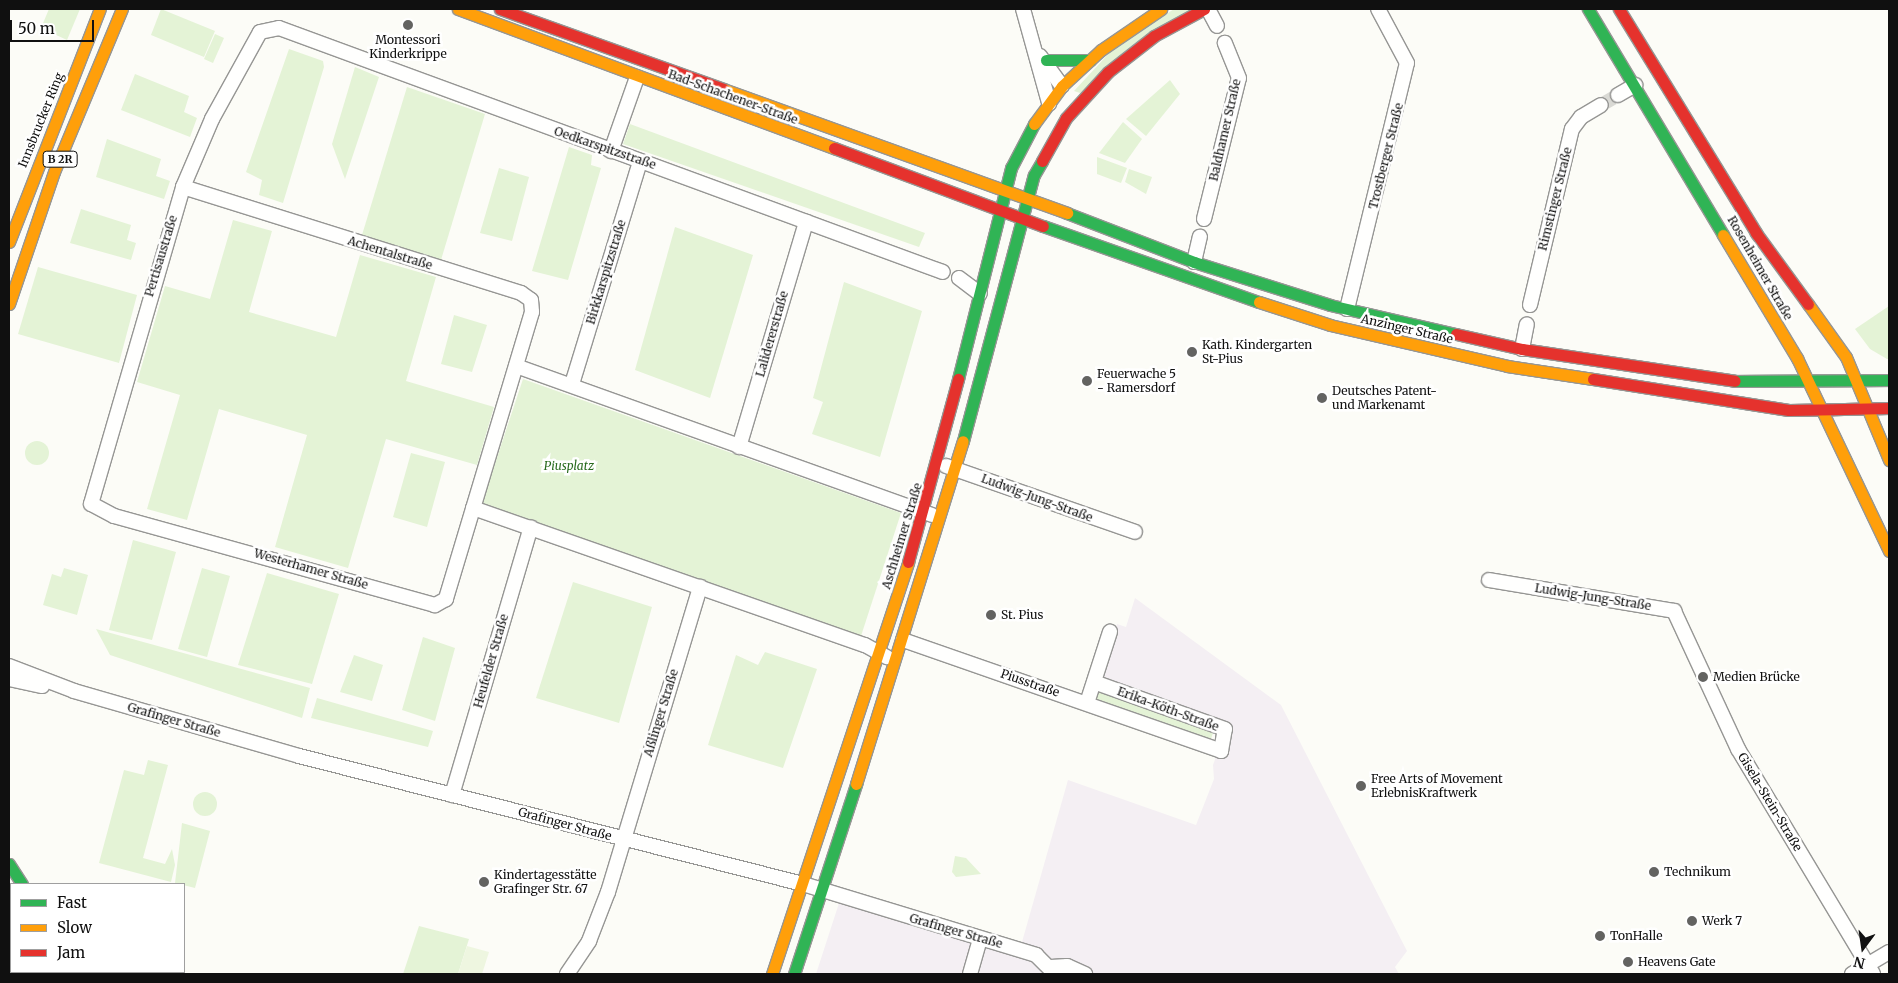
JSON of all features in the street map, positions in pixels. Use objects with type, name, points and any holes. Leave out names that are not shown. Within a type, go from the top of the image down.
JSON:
[{"type":"main road","name":"Innsbrucker Ring","points":[[9,242],[100,9]]},
{"type":"main road","name":"B 2R","points":[[9,304],[54,172],[122,9]]},
{"type":"main road","name":"Bad-Schachener-Straße","points":[[458,9],[637,77],[1001,208]]},
{"type":"main road","name":"Bad-Schachener-Straße","points":[[500,9],[1006,189]]},
{"type":"main road","name":"Aschheimer Straße","points":[[772,974],[880,653],[924,513],[1001,208],[1016,157],[1049,103],[1062,86],[1090,60],[1161,9]]},
{"type":"main road","points":[[794,974],[904,640],[942,518],[1026,197],[1043,157],[1073,110],[1132,52],[1206,9]]},
{"type":"main road","name":"Rosenheimer Straße","points":[[1588,9],[1635,85],[1809,383],[1889,551]]},
{"type":"main road","name":"Rosenheimer Straße","points":[[1619,9],[1756,233],[1846,357],[1889,460]]},
{"type":"main road","points":[[1046,60],[1090,60]]},
{"type":"main road","points":[[637,77],[647,62]]},
{"type":"main road","points":[[1062,86],[1073,110]]},
{"type":"main road","name":"Anzinger Straße","points":[[1006,189],[1194,262],[1347,309],[1522,349],[1741,382],[1809,383],[1889,380]]},
{"type":"main road","name":"Anzinger Straße","points":[[1001,208],[1243,298],[1408,345],[1571,376],[1824,412],[1867,411],[1889,408]]},
{"type":"main road","points":[[9,864],[21,883]]},
{"type":"street","points":[[1023,9],[1032,49],[1049,103]]},
{"type":"street","points":[[1206,9],[1216,26]]},
{"type":"street","name":"Trostberger Straße","points":[[1347,309],[1407,63],[1378,9]]},
{"type":"street","name":"Oedkarspitzstraße","points":[[266,28],[279,28],[943,272]]},
{"type":"street","name":"Pertisaustraße","points":[[89,499],[183,188],[212,119],[256,38],[266,28]]},
{"type":"street","name":"Baldhamer Straße","points":[[1204,219],[1239,78],[1224,43]]},
{"type":"street","points":[[1032,49],[1046,60],[1062,86]]},
{"type":"street","points":[[611,151],[637,77]]},
{"type":"street","points":[[1618,95],[1635,85]]},
{"type":"street","name":"Rimstinger Straße","points":[[1530,306],[1572,128],[1581,117],[1601,105]]},
{"type":"street","name":"Birkkarspitzstraße","points":[[572,384],[640,161]]},
{"type":"street","name":"Achentalstraße","points":[[183,188],[521,293],[531,300],[532,312],[516,366]]},
{"type":"street","name":"Lalidererstraße","points":[[739,447],[806,222]]},
{"type":"street","points":[[1194,262],[1200,237]]},
{"type":"street","points":[[959,278],[980,294]]},
{"type":"street","points":[[1522,349],[1527,324]]},
{"type":"street","points":[[896,662],[880,653],[700,587],[473,508],[516,366],[572,384],[739,447],[942,518]]},
{"type":"street","name":"Ludwig-Jung-Straße","points":[[938,463],[1135,532]]},
{"type":"street","name":"Westerhamer Straße","points":[[89,499],[98,510],[114,516],[436,605],[446,598],[473,508]]},
{"type":"street","name":"Heufelder Straße","points":[[452,795],[531,527]]},
{"type":"street","name":"Ludwig-Jung-Straße","points":[[1489,580],[1674,611],[1683,633]]},
{"type":"street","name":"Aßlinger Straße","points":[[567,974],[599,916],[700,587]]},
{"type":"street","points":[[1086,703],[1110,632]]},
{"type":"street","name":"Gisela-Stein-Straße","points":[[1683,633],[1738,749],[1871,970]]},
{"type":"street","name":"Piusstraße","points":[[904,640],[1086,703]]},
{"type":"street","name":"Grafinger Straße","points":[[9,666],[74,691]]},
{"type":"street","name":"Grafinger Straße","points":[[9,679],[74,691],[452,795],[803,884],[1036,954],[1053,971],[1067,966],[1085,974]]},
{"type":"street","name":"Erika-Köth-Straße","points":[[1086,703],[1215,752],[1220,750],[1227,733],[1094,682]]},
{"type":"street","points":[[970,974],[980,938]]},
{"type":"street","points":[[1852,974],[1871,970],[1889,952]]},
{"type":"shaded area","points":[[1135,598],[1281,705],[1407,951],[1395,967],[1399,974],[816,974],[840,900],[1020,949],[1068,780],[1196,825],[1214,779],[1213,765],[1228,723],[1109,680],[1091,706],[1117,624],[1126,627]]},
{"type":"green space","points":[[49,9],[80,9],[67,40],[41,28]]},
{"type":"green space","points":[[161,9],[215,31],[204,57],[151,35]]},
{"type":"green space","points":[[1174,9],[1192,9],[1080,93],[1074,91],[1112,50]]},
{"type":"green space","points":[[215,34],[224,38],[213,63],[204,59]]},
{"type":"green space","points":[[289,49],[323,61],[324,67],[283,203],[259,195],[262,180],[246,172]]},
{"type":"green space","points":[[355,67],[379,77],[345,179],[332,144]]},
{"type":"green space","points":[[135,74],[189,96],[184,112],[197,118],[190,137],[121,110]]},
{"type":"green space","points":[[1170,80],[1180,94],[1146,136],[1126,119]]},
{"type":"green space","points":[[407,87],[485,114],[441,260],[362,235]]},
{"type":"green space","points":[[1123,122],[1142,139],[1125,163],[1099,153]]},
{"type":"green space","points":[[630,124],[925,233],[919,247],[623,144]]},
{"type":"green space","points":[[107,139],[161,159],[156,176],[170,181],[164,199],[96,177]]},
{"type":"green space","points":[[569,147],[592,155],[591,165],[601,168],[568,280],[532,271]]},
{"type":"green space","points":[[1097,157],[1127,168],[1121,183],[1097,174]]},
{"type":"green space","points":[[499,168],[529,177],[512,241],[480,233]]},
{"type":"green space","points":[[1129,169],[1152,177],[1146,194],[1125,182]]},
{"type":"green space","points":[[81,209],[131,225],[127,240],[136,243],[131,260],[70,243]]},
{"type":"green space","points":[[233,220],[272,231],[249,312],[336,337],[360,255],[436,277],[406,381],[494,407],[477,465],[386,439],[348,568],[275,547],[307,435],[219,409],[187,520],[147,509],[180,395],[137,382],[165,286],[210,299]]},
{"type":"green space","points":[[675,227],[753,255],[710,398],[635,370]]},
{"type":"green space","points":[[38,267],[137,295],[119,363],[18,334]]},
{"type":"green space","points":[[844,282],[922,311],[880,457],[812,434],[823,402],[813,398]]},
{"type":"green space","points":[[1889,306],[1889,359],[1887,359],[1870,349],[1855,329]]},
{"type":"green space","points":[[454,315],[487,325],[472,372],[441,364]]},
{"type":"green space","name":"Piusplatz","points":[[523,379],[901,513],[861,636],[481,506]]},
{"type":"green space","points":[[37,441],[46,444],[49,453],[46,462],[37,465],[28,462],[25,453],[28,444]]},
{"type":"green space","points":[[411,453],[445,462],[427,527],[393,517]]},
{"type":"green space","points":[[133,540],[176,552],[152,640],[109,630]]},
{"type":"green space","points":[[64,568],[88,575],[77,615],[43,605],[52,574],[61,577]]},
{"type":"green space","points":[[202,568],[230,576],[207,657],[178,649]]},
{"type":"green space","points":[[267,573],[339,594],[312,684],[238,665]]},
{"type":"green space","points":[[573,582],[652,607],[619,723],[536,698]]},
{"type":"green space","points":[[96,629],[310,688],[302,718],[110,655]]},
{"type":"green space","points":[[423,637],[455,648],[435,721],[402,710]]},
{"type":"green space","points":[[765,652],[817,669],[783,768],[708,745],[736,655],[758,665]]},
{"type":"green space","points":[[354,655],[383,665],[372,701],[340,692]]},
{"type":"green space","points":[[1100,689],[1214,730],[1208,748],[1093,706]]},
{"type":"green space","points":[[317,698],[433,731],[428,747],[311,718]]},
{"type":"green space","points":[[148,760],[168,765],[143,858],[165,864],[172,849],[175,865],[171,882],[99,863],[124,770],[144,775]]},
{"type":"green space","points":[[205,792],[210,793],[216,799],[216,809],[210,815],[205,816],[200,815],[194,809],[193,804],[194,799],[200,793]]},
{"type":"green space","points":[[182,823],[210,831],[195,888],[185,886],[185,883],[175,883]]},
{"type":"green space","points":[[955,856],[966,858],[981,874],[956,877],[952,872]]},
{"type":"green space","points":[[419,926],[469,939],[458,974],[403,974]]},
{"type":"green space","points":[[467,946],[489,952],[482,974],[458,974]]},
{"type":"tunnel","points":[[1601,105],[1618,95]]},
{"type":"traffic: fast","points":[[1588,9],[1723,235]]},
{"type":"traffic: fast","points":[[1046,60],[1090,60]]},
{"type":"traffic: fast","points":[[958,379],[1011,168],[1034,124]]},
{"type":"traffic: fast","points":[[963,441],[1034,175],[1042,161]]},
{"type":"traffic: fast","points":[[1067,213],[1194,262],[1330,305],[1456,334]]},
{"type":"traffic: fast","points":[[1043,226],[1259,302]]},
{"type":"traffic: fast","points":[[1735,381],[1889,380]]},
{"type":"traffic: fast","points":[[794,974],[856,784]]},
{"type":"traffic: fast","points":[[9,864],[21,883]]},
{"type":"traffic: slow","points":[[9,242],[100,9]]},
{"type":"traffic: slow","points":[[9,304],[54,172],[122,9]]},
{"type":"traffic: slow","points":[[458,9],[834,148]]},
{"type":"traffic: slow","points":[[1034,124],[1062,86],[1101,50],[1161,9]]},
{"type":"traffic: slow","points":[[723,89],[1067,213]]},
{"type":"traffic: slow","points":[[1723,235],[1797,358],[1889,551]]},
{"type":"traffic: slow","points":[[1259,302],[1330,325],[1507,366],[1593,379]]},
{"type":"traffic: slow","points":[[1808,304],[1846,357],[1889,460]]},
{"type":"traffic: slow","points":[[856,784],[963,441]]},
{"type":"traffic: slow","points":[[772,974],[908,562]]},
{"type":"traffic: jam","points":[[500,9],[723,89]]},
{"type":"traffic: jam","points":[[1042,161],[1066,118],[1108,72],[1154,36],[1204,9]]},
{"type":"traffic: jam","points":[[1619,9],[1756,233],[1808,304]]},
{"type":"traffic: jam","points":[[834,148],[1043,226]]},
{"type":"traffic: jam","points":[[1456,334],[1522,349],[1735,381]]},
{"type":"traffic: jam","points":[[908,562],[958,379]]},
{"type":"traffic: jam","points":[[1593,379],[1789,410],[1889,408]]},
{"type":"place","name":"Montessori Kinderkrippe","points":[[408,25]]},
{"type":"place","name":"Kath. Kindergarten St-Pius","points":[[1192,352]]},
{"type":"place","name":"Feuerwache 5 - Ramersdorf","points":[[1087,381]]},
{"type":"place","name":"Deutsches Patent- und Markenamt","points":[[1322,398]]},
{"type":"place","name":"St. Pius","points":[[991,615]]},
{"type":"place","name":"Medien Brücke","points":[[1703,677]]},
{"type":"place","name":"Free Arts of Movement ErlebnisKraftwerk","points":[[1361,786]]},
{"type":"place","name":"Technikum","points":[[1654,872]]},
{"type":"place","name":"Kindertagesstätte Grafinger Str. 67","points":[[484,882]]},
{"type":"place","name":"Werk 7","points":[[1692,921]]},
{"type":"place","name":"TonHalle","points":[[1600,936]]},
{"type":"place","name":"Heavens Gate","points":[[1628,962]]}]
